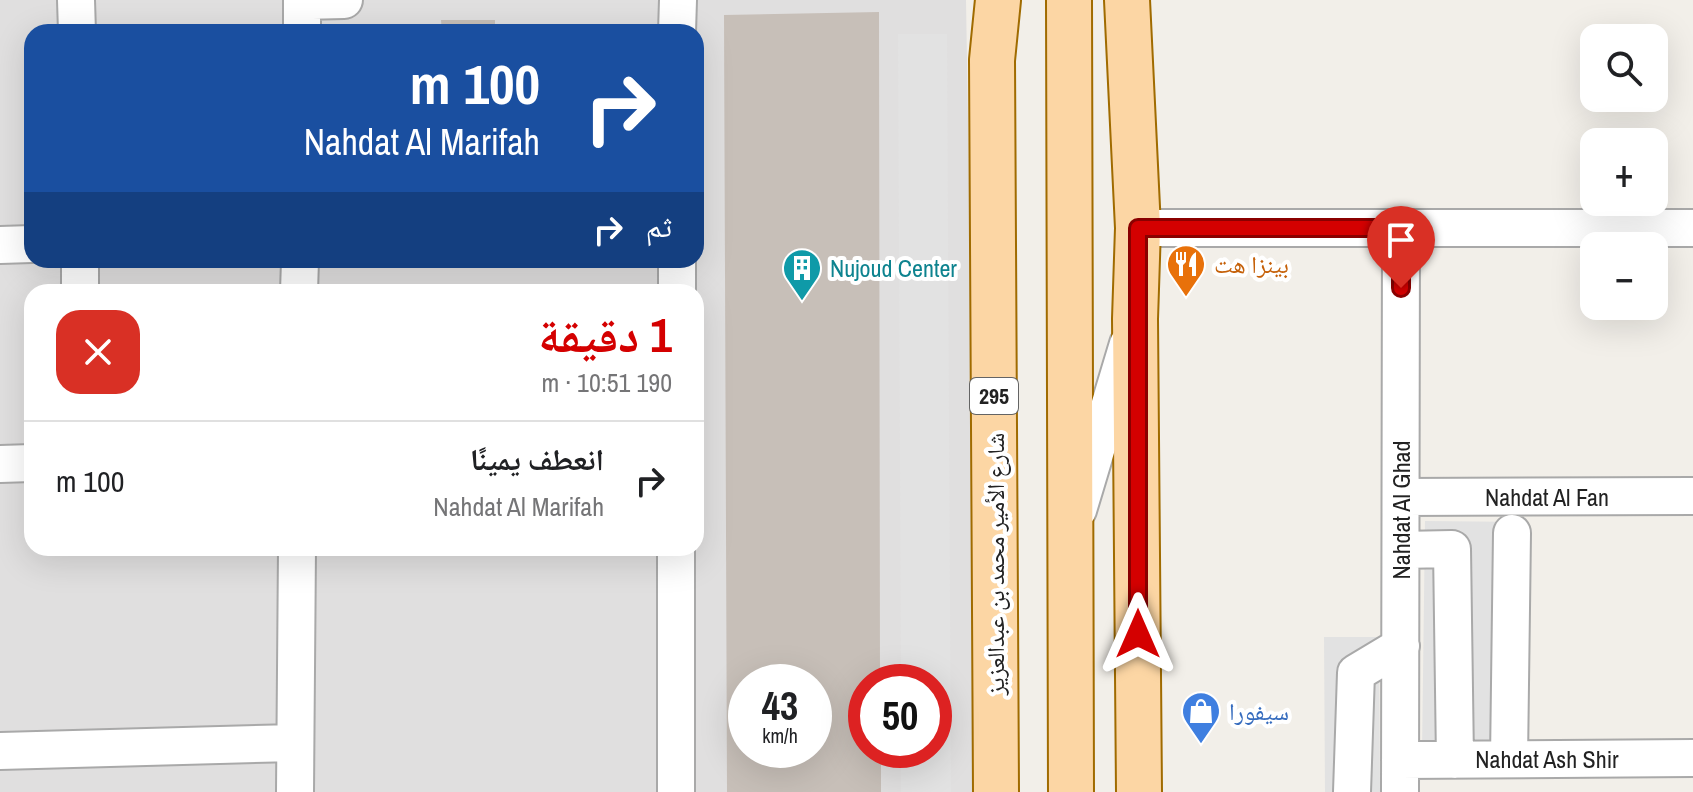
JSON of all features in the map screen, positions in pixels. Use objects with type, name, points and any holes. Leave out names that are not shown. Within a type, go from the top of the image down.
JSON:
[{"type":"main road","name":"شارع الأمير محمد بن عبدالعزيز","points":[[996,792],[992,60],[998,0]]},
{"type":"main road","points":[[1069,0],[1071,792]]},
{"type":"main road","points":[[1127,0],[1138,228],[1135,319],[1139,792]]},
{"type":"street","points":[[76,0],[77,24]]},
{"type":"street","points":[[302,24],[302,0],[344,0]]},
{"type":"street","points":[[677,24],[678,0]]},
{"type":"street","points":[[1138,228],[1693,228]]},
{"type":"street","name":"Nahdat Al Ghad","points":[[1400,776],[1401,228]]},
{"type":"street","points":[[0,245],[24,244]]},
{"type":"street","points":[[1072,530],[1135,319]]},
{"type":"street","points":[[0,464],[24,463]]},
{"type":"street","name":"Nahdat Al Fan","points":[[1401,497],[1693,496]]},
{"type":"street","points":[[1509,759],[1512,533]]},
{"type":"street","points":[[1401,550],[1452,549],[1455,760]]},
{"type":"street","points":[[295,792],[297,556]]},
{"type":"street","points":[[676,556],[676,792]]},
{"type":"street","points":[[1352,792],[1356,673],[1401,646]]},
{"type":"street","points":[[0,751],[295,743]]},
{"type":"street","name":"Nahdat Ash Shir","points":[[1400,776],[1455,760],[1693,758]]},
{"type":"shaded area","points":[[0,0],[966,0],[979,792],[0,792]]},
{"type":"shaded area","points":[[898,34],[947,34],[950,664],[901,664]]},
{"type":"shaded area","points":[[1425,521],[1526,522],[1522,754],[1422,753]]},
{"type":"shaded area","points":[[1324,637],[1379,637],[1380,792],[1325,792]]},
{"type":"shaded area","points":[[901,768],[951,768],[951,792],[901,792]]},
{"type":"building","name":"Nujoud Center","points":[[879,12],[880,664],[848,664],[848,768],[881,768],[881,792],[727,792],[724,15]]},
{"type":"building","points":[[441,20],[495,20],[495,24],[441,24]]},
{"type":"place","name":"بينزا هت","points":[[1186,298]]},
{"type":"place","name":"Nujoud Center","points":[[802,302]]},
{"type":"place","name":"سيفورا","points":[[1201,745]]},
{"type":"route","points":[[1138,634],[1135,319],[1138,228],[1401,228],[1401,288]]}]
